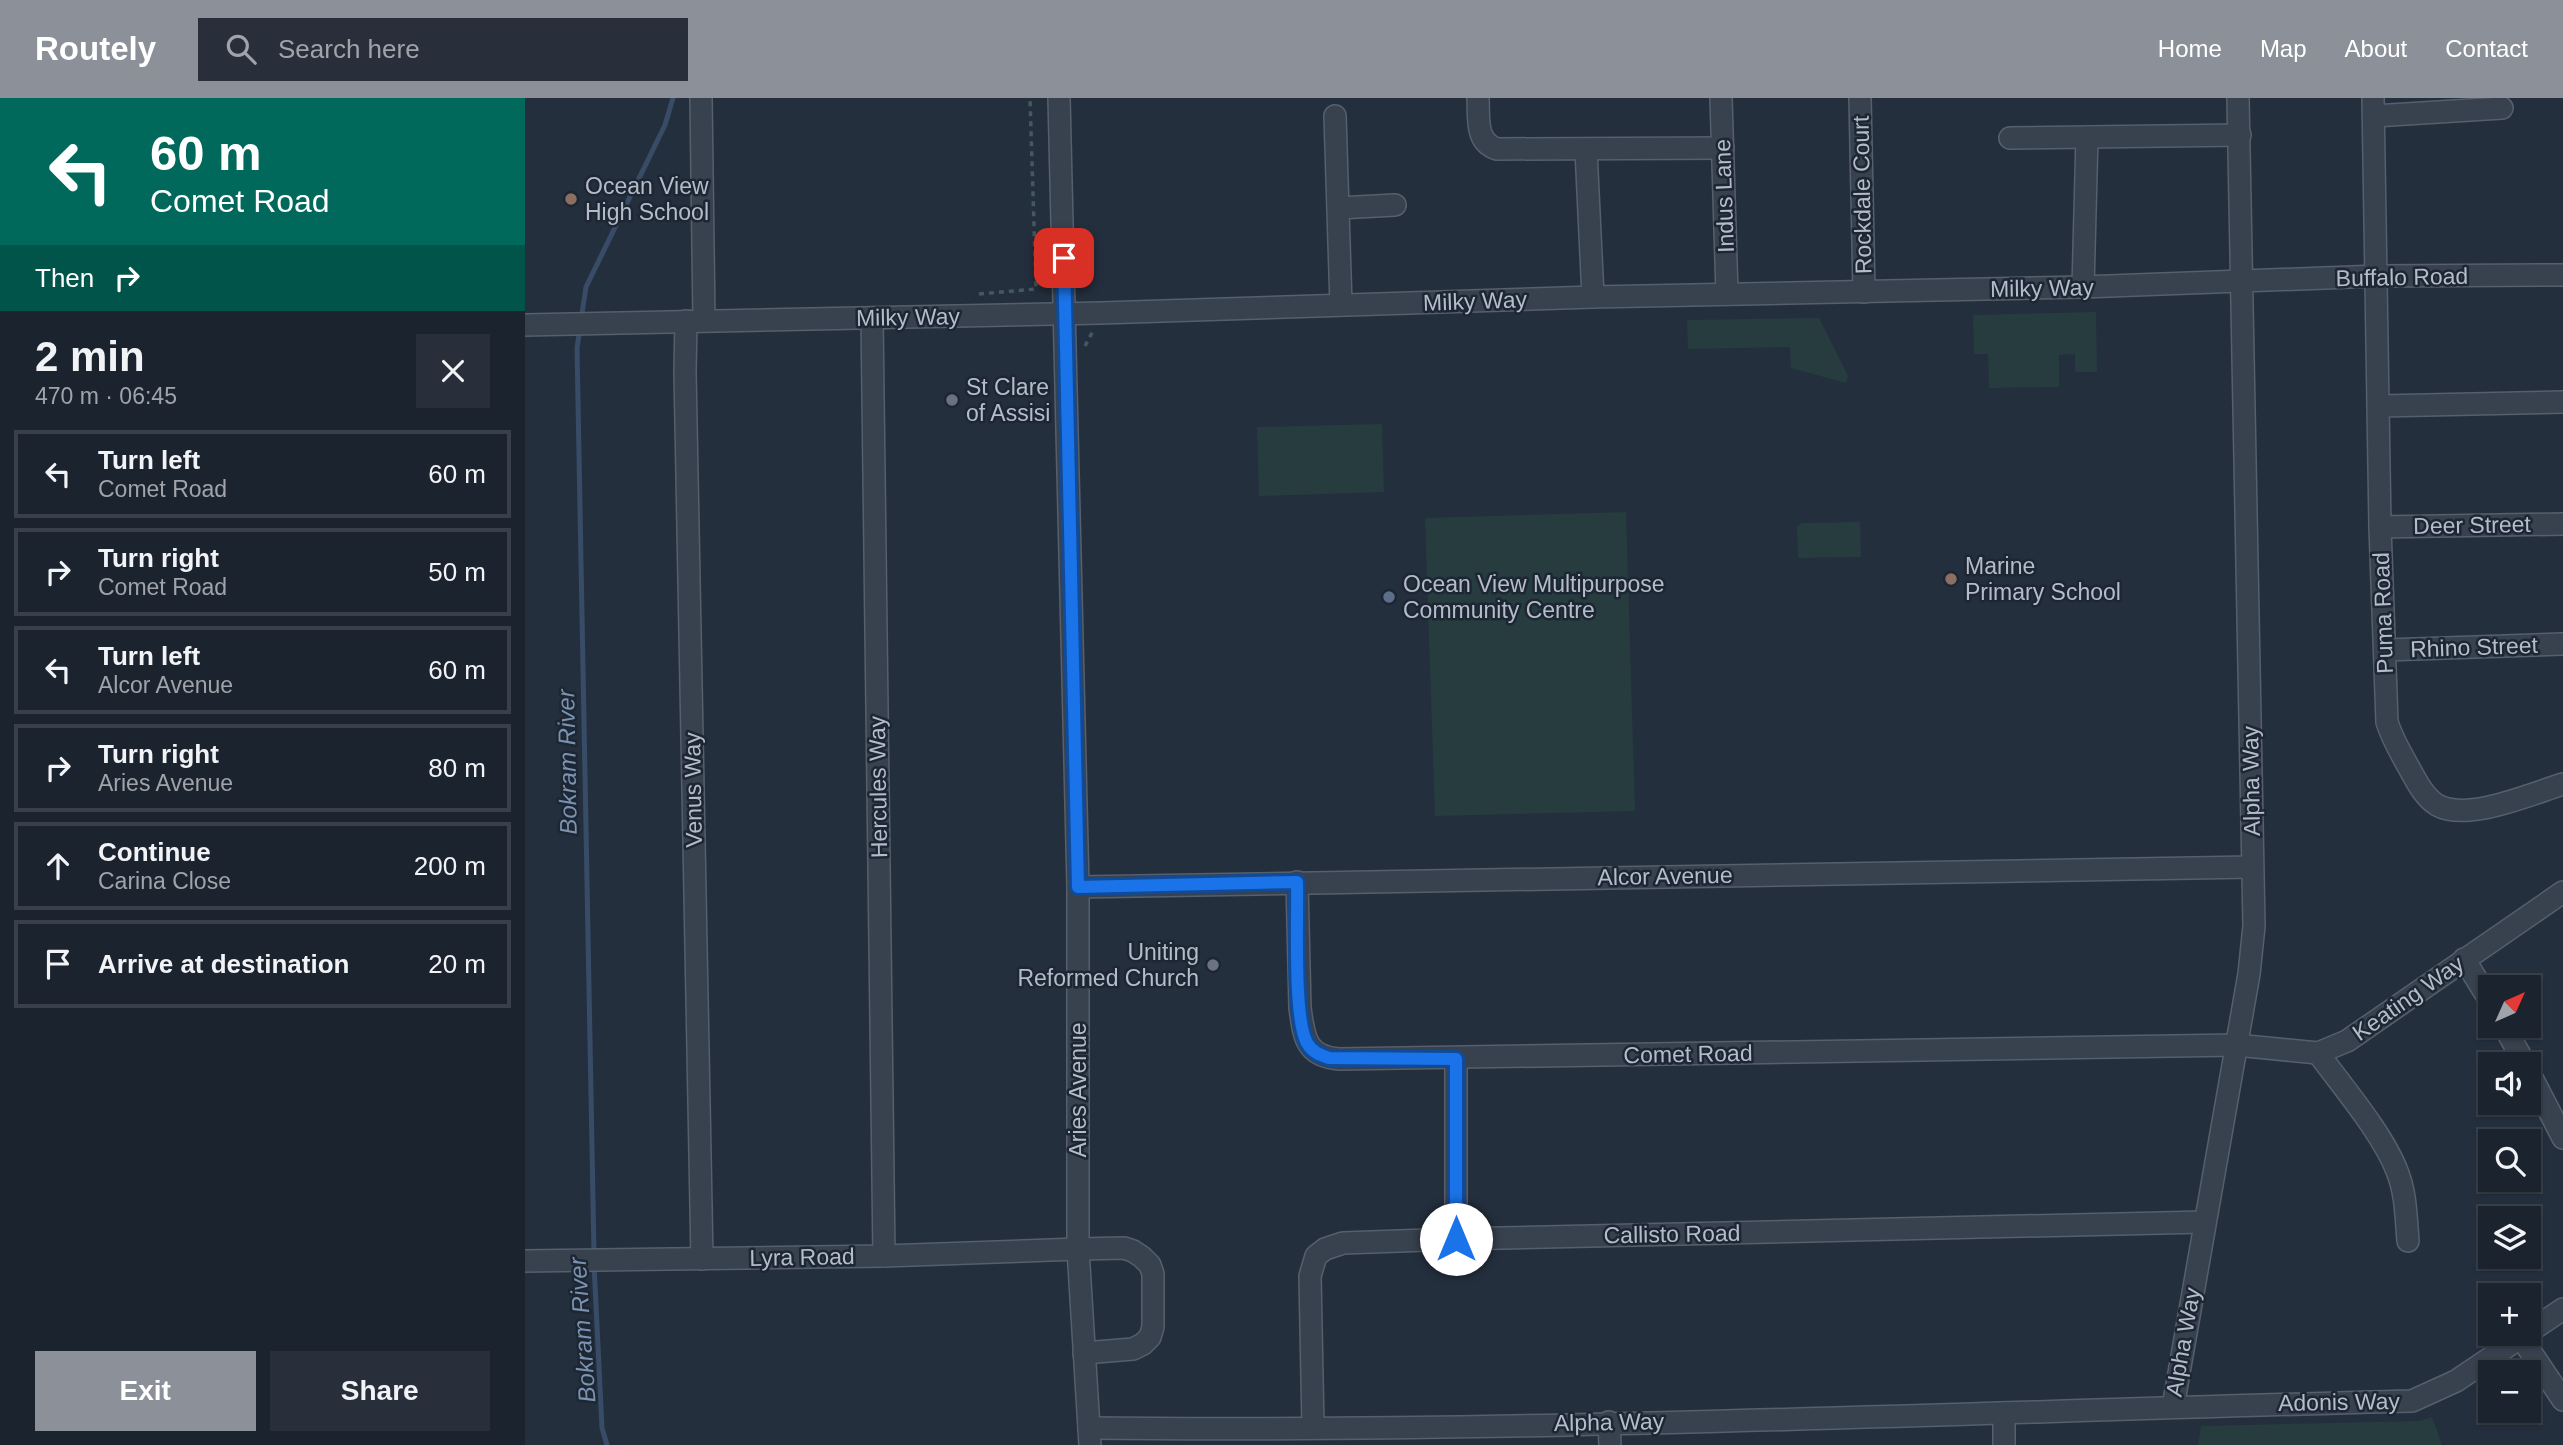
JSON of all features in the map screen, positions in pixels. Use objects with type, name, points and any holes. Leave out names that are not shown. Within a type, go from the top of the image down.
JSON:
[{"type":"street","name":"Venus Way","points":[[701,98],[695,320],[685,384],[702,1259]]},
{"type":"street","name":"Aries Avenue","points":[[1059,98],[1078,887],[1078,1249],[1089,1436]]},
{"type":"street","points":[[1478,98],[1480,129],[1487,146],[1511,150],[1723,148]]},
{"type":"street","name":"Indus Lane","points":[[1721,98],[1727,294]]},
{"type":"street","name":"Rockdale Court","points":[[1860,98],[1864,292]]},
{"type":"street","points":[[2238,98],[2241,282]]},
{"type":"street","points":[[2374,107],[2502,108]]},
{"type":"street","name":"Puma Road","points":[[2374,107],[2380,527],[2386,714],[2391,735],[2418,784],[2435,803],[2448,810],[2461,811],[2503,803],[2563,785]]},
{"type":"street","points":[[1335,116],[1342,305]]},
{"type":"street","points":[[2010,138],[2240,135]]},
{"type":"street","points":[[2083,287],[2087,136]]},
{"type":"street","points":[[1586,150],[1593,297]]},
{"type":"street","points":[[1339,208],[1395,205]]},
{"type":"street","name":"Buffalo Road","points":[[2241,282],[2377,276],[2563,275]]},
{"type":"street","name":"Milky Way","points":[[525,325],[1065,314],[1593,297],[2241,282]]},
{"type":"street","name":"Alpha Way","points":[[1089,1436],[1227,1437],[1313,1428],[1355,1436],[1609,1422],[2173,1407],[2253,937],[2241,282]]},
{"type":"street","name":"Hercules Way","points":[[872,318],[884,1256]]},
{"type":"street","points":[[2380,406],[2563,402]]},
{"type":"street","name":"Deer Street","points":[[2380,527],[2563,524]]},
{"type":"street","name":"Rhino Street","points":[[2385,650],[2563,644]]},
{"type":"street","name":"Alcor Avenue","points":[[1078,887],[2252,867]]},
{"type":"street","name":"Comet Road","points":[[1297,882],[1300,1008],[1306,1042],[1312,1050],[1329,1058],[1456,1059],[2236,1045]]},
{"type":"street","name":"Keating Way","points":[[2236,1045],[2318,1053],[2347,1041],[2563,892]]},
{"type":"street","points":[[2464,959],[2478,982]]},
{"type":"street","points":[[2318,1053],[2381,1141],[2397,1170],[2403,1192],[2408,1241]]},
{"type":"street","points":[[1456,1059],[1456,1239]]},
{"type":"street","points":[[2541,1086],[2556,1104],[2563,1138]]},
{"type":"street","name":"Callisto Road","points":[[1313,1428],[1310,1276],[1316,1256],[1325,1249],[1343,1243],[2204,1222]]},
{"type":"street","name":"Lyra Road","points":[[525,1261],[884,1256],[1124,1248],[1133,1251],[1150,1265],[1153,1274],[1153,1327],[1150,1337],[1133,1349],[1084,1353]]},
{"type":"street","name":"Adonis Way","points":[[2541,1326],[2563,1310]]},
{"type":"street","name":"Adonis Way","points":[[2173,1407],[2412,1401],[2456,1381],[2511,1346]]},
{"type":"street","points":[[2527,1346],[2563,1400]]},
{"type":"street","points":[[2004,1413],[2004,1445]]},
{"type":"street","points":[[1609,1422],[1610,1445]]},
{"type":"path","points":[[978,294],[1036,289],[1030,98]]},
{"type":"green space","points":[[2096,312],[2097,372],[2075,372],[2075,354],[2059,355],[2059,387],[1989,388],[1988,354],[1974,354],[1973,315]]},
{"type":"green space","points":[[1819,318],[1848,376],[1846,383],[1791,368],[1790,347],[1688,349],[1687,320]]},
{"type":"green space","points":[[1382,424],[1384,492],[1259,496],[1257,427]]},
{"type":"green space","points":[[1626,512],[1635,811],[1435,816],[1425,518]]},
{"type":"green space","points":[[1860,522],[1861,557],[1798,558],[1797,526],[1802,523]]},
{"type":"green space","points":[[2432,1417],[2442,1445],[2198,1445],[2201,1426],[2419,1421]]},
{"type":"waterway","name":"Bokram River","points":[[581,320],[586,287],[665,125],[673,98]]},
{"type":"waterway","name":"Bokram River","points":[[580,329],[577,348],[594,1254]]},
{"type":"waterway","name":"Bokram River","points":[[594,1264],[602,1428],[607,1445]]},
{"type":"place","name":"Ocean View High School","points":[[571,199]]},
{"type":"place","name":"St Clare of Assisi","points":[[952,400]]},
{"type":"place","name":"Marine Primary School","points":[[1951,579]]},
{"type":"place","name":"Ocean View Multipurpose Community Centre","points":[[1389,597]]},
{"type":"place","name":"Uniting Reformed Church","points":[[1213,965]]},
{"type":"route","points":[[1064,258],[1078,887],[1297,882],[1300,1008],[1306,1042],[1312,1050],[1329,1058],[1456,1059],[1456,1239]]}]
